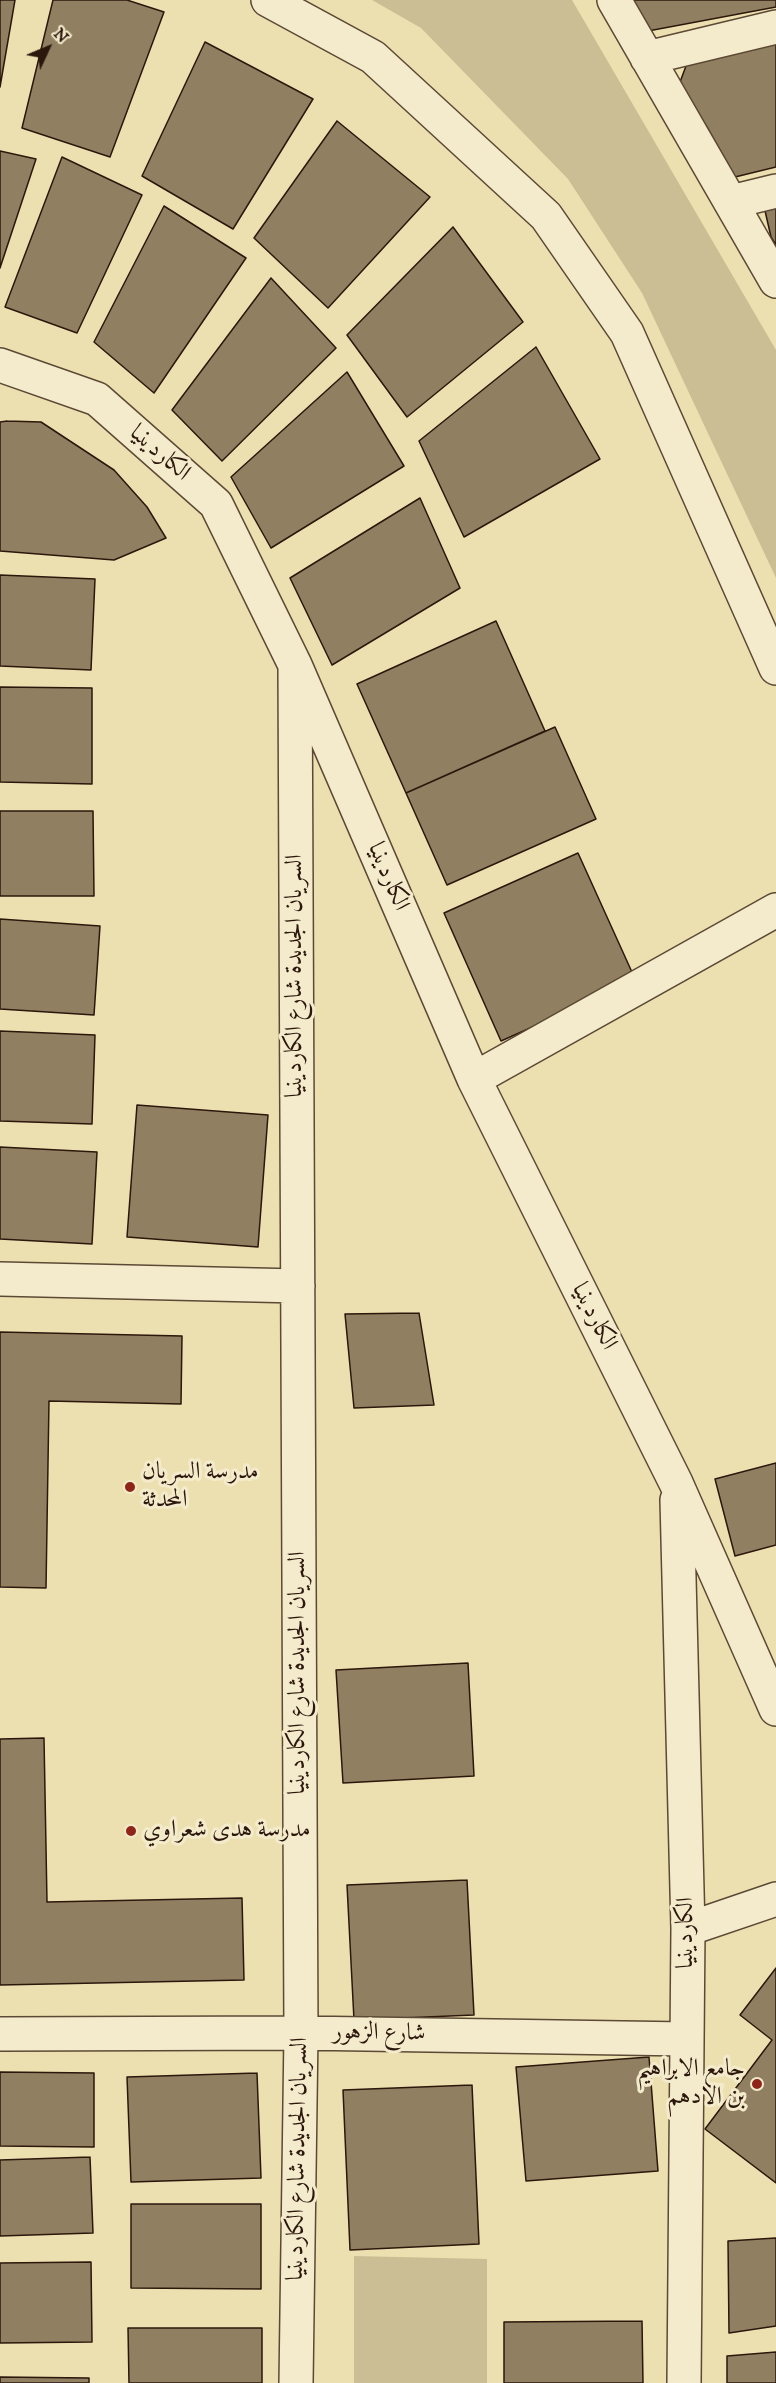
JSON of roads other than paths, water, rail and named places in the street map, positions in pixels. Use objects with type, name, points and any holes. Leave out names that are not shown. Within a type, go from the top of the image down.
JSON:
[{"type":"street","points":[[268,0],[373,57],[546,216],[627,333],[776,668]]},
{"type":"street","points":[[614,0],[776,280]]},
{"type":"street","points":[[647,58],[776,27]]},
{"type":"street","points":[[731,202],[776,191]]},
{"type":"street","name":"الكاردينيا","points":[[0,365],[97,399],[216,504],[295,665],[474,1079],[676,1483],[776,1709]]},
{"type":"street","name":"السريان الجديدة شارع الكاردينيا","points":[[295,665],[301,2033],[296,2383]]},
{"type":"street","points":[[474,1079],[776,910]]},
{"type":"street","points":[[0,1280],[298,1286]]},
{"type":"street","name":"الكاردينيا","points":[[676,1483],[688,1929],[684,2383]]},
{"type":"street","points":[[688,1929],[776,1899]]},
{"type":"street","name":"شارع الزهور","points":[[0,2034],[301,2033],[687,2039]]},
{"type":"place","name":"مدرسة السريان المحدثة","points":[[130,1487]]},
{"type":"place","name":"مدرسة هدى شعراوي","points":[[131,1831]]},
{"type":"place","name":"جامع الابراهيم بن الادهم","points":[[757,2084]]}]
